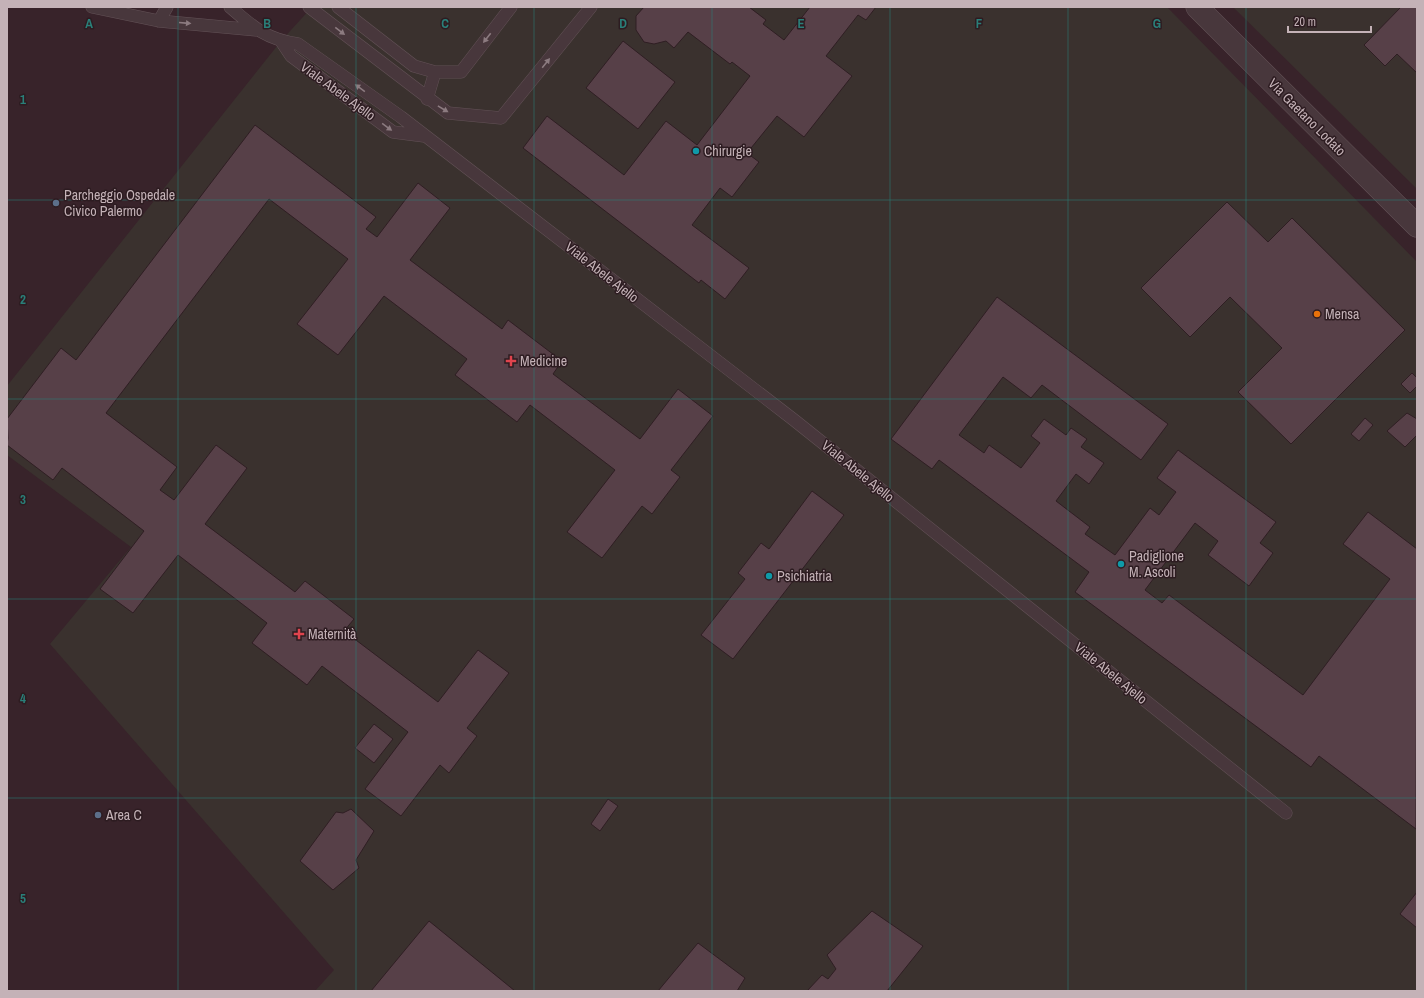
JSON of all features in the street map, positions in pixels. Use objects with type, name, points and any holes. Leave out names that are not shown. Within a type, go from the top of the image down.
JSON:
[{"type":"street","name":"Via Gaetano Lodato","points":[[1197,7],[1417,226]]},
{"type":"lane","points":[[92,7],[159,21],[256,30]]},
{"type":"lane","points":[[159,21],[167,7]]},
{"type":"lane","points":[[230,7],[256,30]]},
{"type":"lane","points":[[309,7],[427,99],[448,113],[501,118],[591,7]]},
{"type":"lane","points":[[338,7],[414,66],[435,72],[461,72],[511,7]]},
{"type":"lane","name":"Viale Abele Ajello","points":[[256,30],[281,41],[298,44],[425,136],[794,420],[1286,813]]},
{"type":"lane","name":"Viale Abele Ajello","points":[[281,41],[291,56],[393,132],[425,136]]},
{"type":"lane","points":[[427,99],[435,72]]},
{"type":"shaded area","points":[[312,7],[1167,7],[1417,262],[1417,991],[315,991],[334,970],[50,644],[131,547],[7,455],[7,386],[281,41]]},
{"type":"shaded area","points":[[1233,7],[1417,7],[1417,189]]},
{"type":"building","name":"Chirurgie","points":[[644,7],[749,7],[766,20],[763,24],[784,40],[810,7],[876,7],[866,20],[858,15],[826,56],[852,76],[804,137],[777,116],[747,153],[759,162],[732,197],[720,188],[692,225],[749,268],[725,299],[701,280],[699,283],[523,148],[547,116],[624,175],[666,121],[697,145],[750,76],[732,62],[730,64],[688,32],[674,48],[666,41],[654,44],[644,42],[636,30],[636,16]]},
{"type":"building","points":[[1401,7],[1417,7],[1417,73],[1397,54],[1385,66],[1364,45]]},
{"type":"building","points":[[623,41],[675,82],[638,129],[586,88]]},
{"type":"building","points":[[255,125],[376,217],[366,229],[377,237],[418,183],[450,208],[410,260],[502,329],[508,320],[562,361],[553,374],[640,439],[678,389],[713,416],[671,470],[680,477],[652,514],[642,506],[602,558],[567,532],[615,470],[530,405],[517,422],[455,375],[467,359],[384,296],[338,355],[297,324],[348,259],[269,199],[106,413],[177,467],[160,490],[174,500],[216,445],[247,468],[205,524],[295,592],[305,581],[354,619],[344,631],[438,702],[478,650],[509,673],[467,728],[477,736],[449,773],[440,765],[401,816],[365,789],[408,732],[322,666],[307,685],[252,643],[267,623],[178,555],[133,613],[100,589],[144,531],[62,468],[53,480],[7,445],[7,419],[61,348],[76,360]]},
{"type":"building","name":"Mensa","points":[[1227,202],[1268,242],[1292,218],[1405,330],[1291,444],[1238,392],[1282,348],[1230,297],[1190,337],[1141,288]]},
{"type":"building","name":"Padiglione M. Ascoli","points":[[997,297],[1168,424],[1141,460],[1042,385],[1031,398],[1003,377],[959,435],[984,453],[989,445],[1021,468],[1040,443],[1031,436],[1044,419],[1066,435],[1071,428],[1087,439],[1081,447],[1104,463],[1089,484],[1076,474],[1056,501],[1090,527],[1085,534],[1115,555],[1150,508],[1159,515],[1176,492],[1157,478],[1178,450],[1276,522],[1260,543],[1273,553],[1249,586],[1208,555],[1218,541],[1195,523],[1145,590],[1162,603],[1169,595],[1303,695],[1390,579],[1343,544],[1368,512],[1417,549],[1416,829],[1319,756],[1311,767],[1075,592],[1089,572],[939,460],[932,469],[891,439]]},
{"type":"building","points":[[1412,373],[1417,378],[1417,386],[1410,393],[1401,384]]},
{"type":"building","points":[[1407,413],[1417,419],[1417,435],[1405,447],[1387,431]]},
{"type":"building","points":[[1365,418],[1373,425],[1359,441],[1351,434]]},
{"type":"building","name":"Psichiatria","points":[[812,491],[844,515],[733,659],[701,635],[745,579],[738,573],[761,543],[769,549]]},
{"type":"building","points":[[374,724],[393,739],[374,763],[355,748]]},
{"type":"building","points":[[608,799],[618,806],[600,831],[591,824]]},
{"type":"building","points":[[351,809],[374,831],[356,860],[359,868],[333,890],[300,861],[336,812],[343,813]]},
{"type":"building","points":[[1417,892],[1417,928],[1400,914]]},
{"type":"building","points":[[872,911],[923,946],[887,991],[807,991],[822,975],[828,979],[836,969],[827,955]]},
{"type":"building","points":[[429,921],[515,991],[371,991]]},
{"type":"building","points":[[698,943],[745,978],[737,991],[658,991]]},
{"type":"place","name":"Chirurgie","points":[[696,151]]},
{"type":"place","name":"Parcheggio Ospedale Civico Palermo","points":[[56,203]]},
{"type":"place","name":"Mensa","points":[[1317,314]]},
{"type":"place","name":"Medicine","points":[[511,361]]},
{"type":"place","name":"Padiglione M. Ascoli","points":[[1121,564]]},
{"type":"place","name":"Psichiatria","points":[[769,576]]},
{"type":"place","name":"Maternità","points":[[299,634]]},
{"type":"place","name":"Area C","points":[[98,815]]}]
